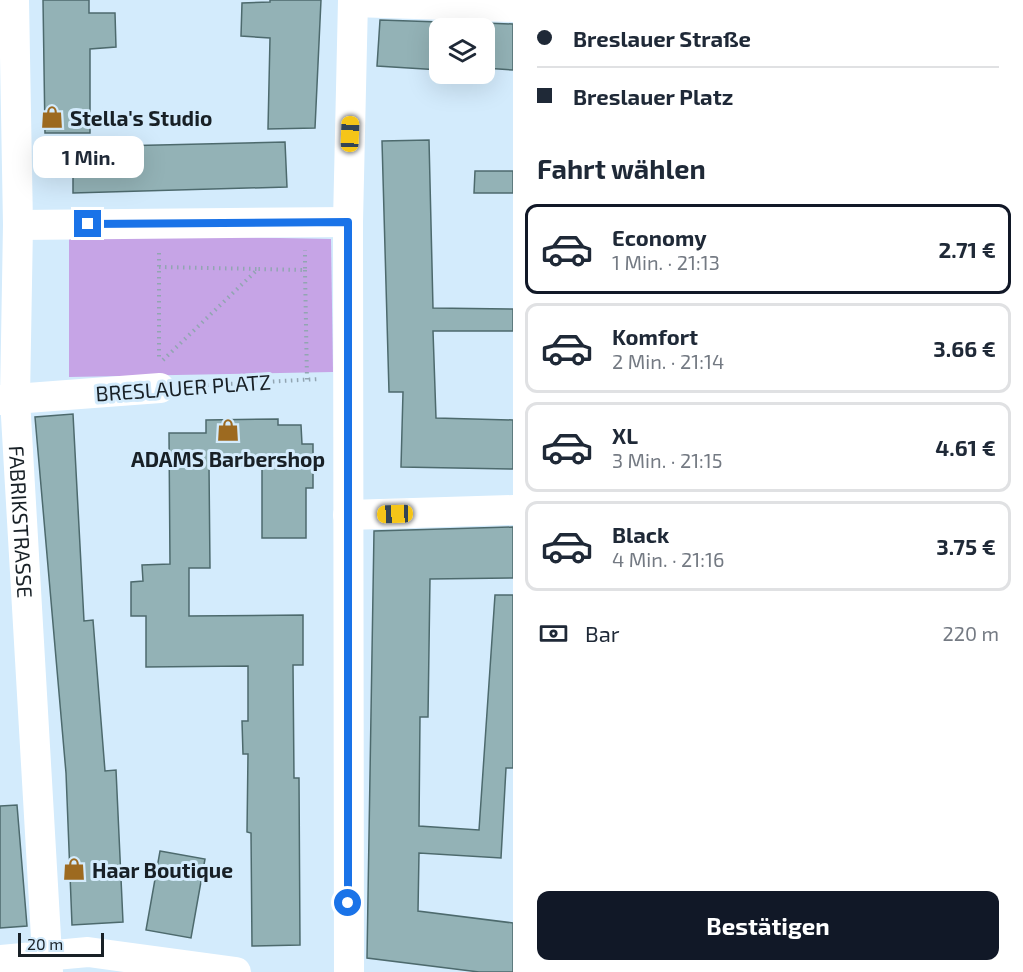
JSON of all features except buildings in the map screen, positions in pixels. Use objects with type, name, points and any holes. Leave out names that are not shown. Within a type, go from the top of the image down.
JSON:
[{"type":"street","name":"FABRIKSTRASSE","points":[[14,0],[18,225],[8,400],[46,900],[47,963]]},
{"type":"street","points":[[349,972],[348,222],[353,1],[513,7]]},
{"type":"street","points":[[18,225],[348,222]]},
{"type":"street","name":"BRESLAUER PLATZ","points":[[8,400],[160,388]]},
{"type":"street","points":[[348,515],[513,510]]},
{"type":"street","points":[[0,960],[47,963],[88,952],[236,972]]},
{"type":"path","points":[[305,222],[307,380]]},
{"type":"path","points":[[159,224],[159,364],[258,269]]},
{"type":"path","points":[[159,267],[305,270]]},
{"type":"path","name":"BRESLAUER PLATZ","points":[[160,388],[350,377]]},
{"type":"shaded area","points":[[69,236],[331,239],[333,372],[69,377]]},
{"type":"place","name":"Stella's Studio","points":[[52,117]]},
{"type":"place","name":"ADAMS Barbershop","points":[[228,430]]},
{"type":"place","name":"Haar Boutique","points":[[74,869]]},
{"type":"route","points":[[88,224],[348,222],[350,377],[348,903]]}]
